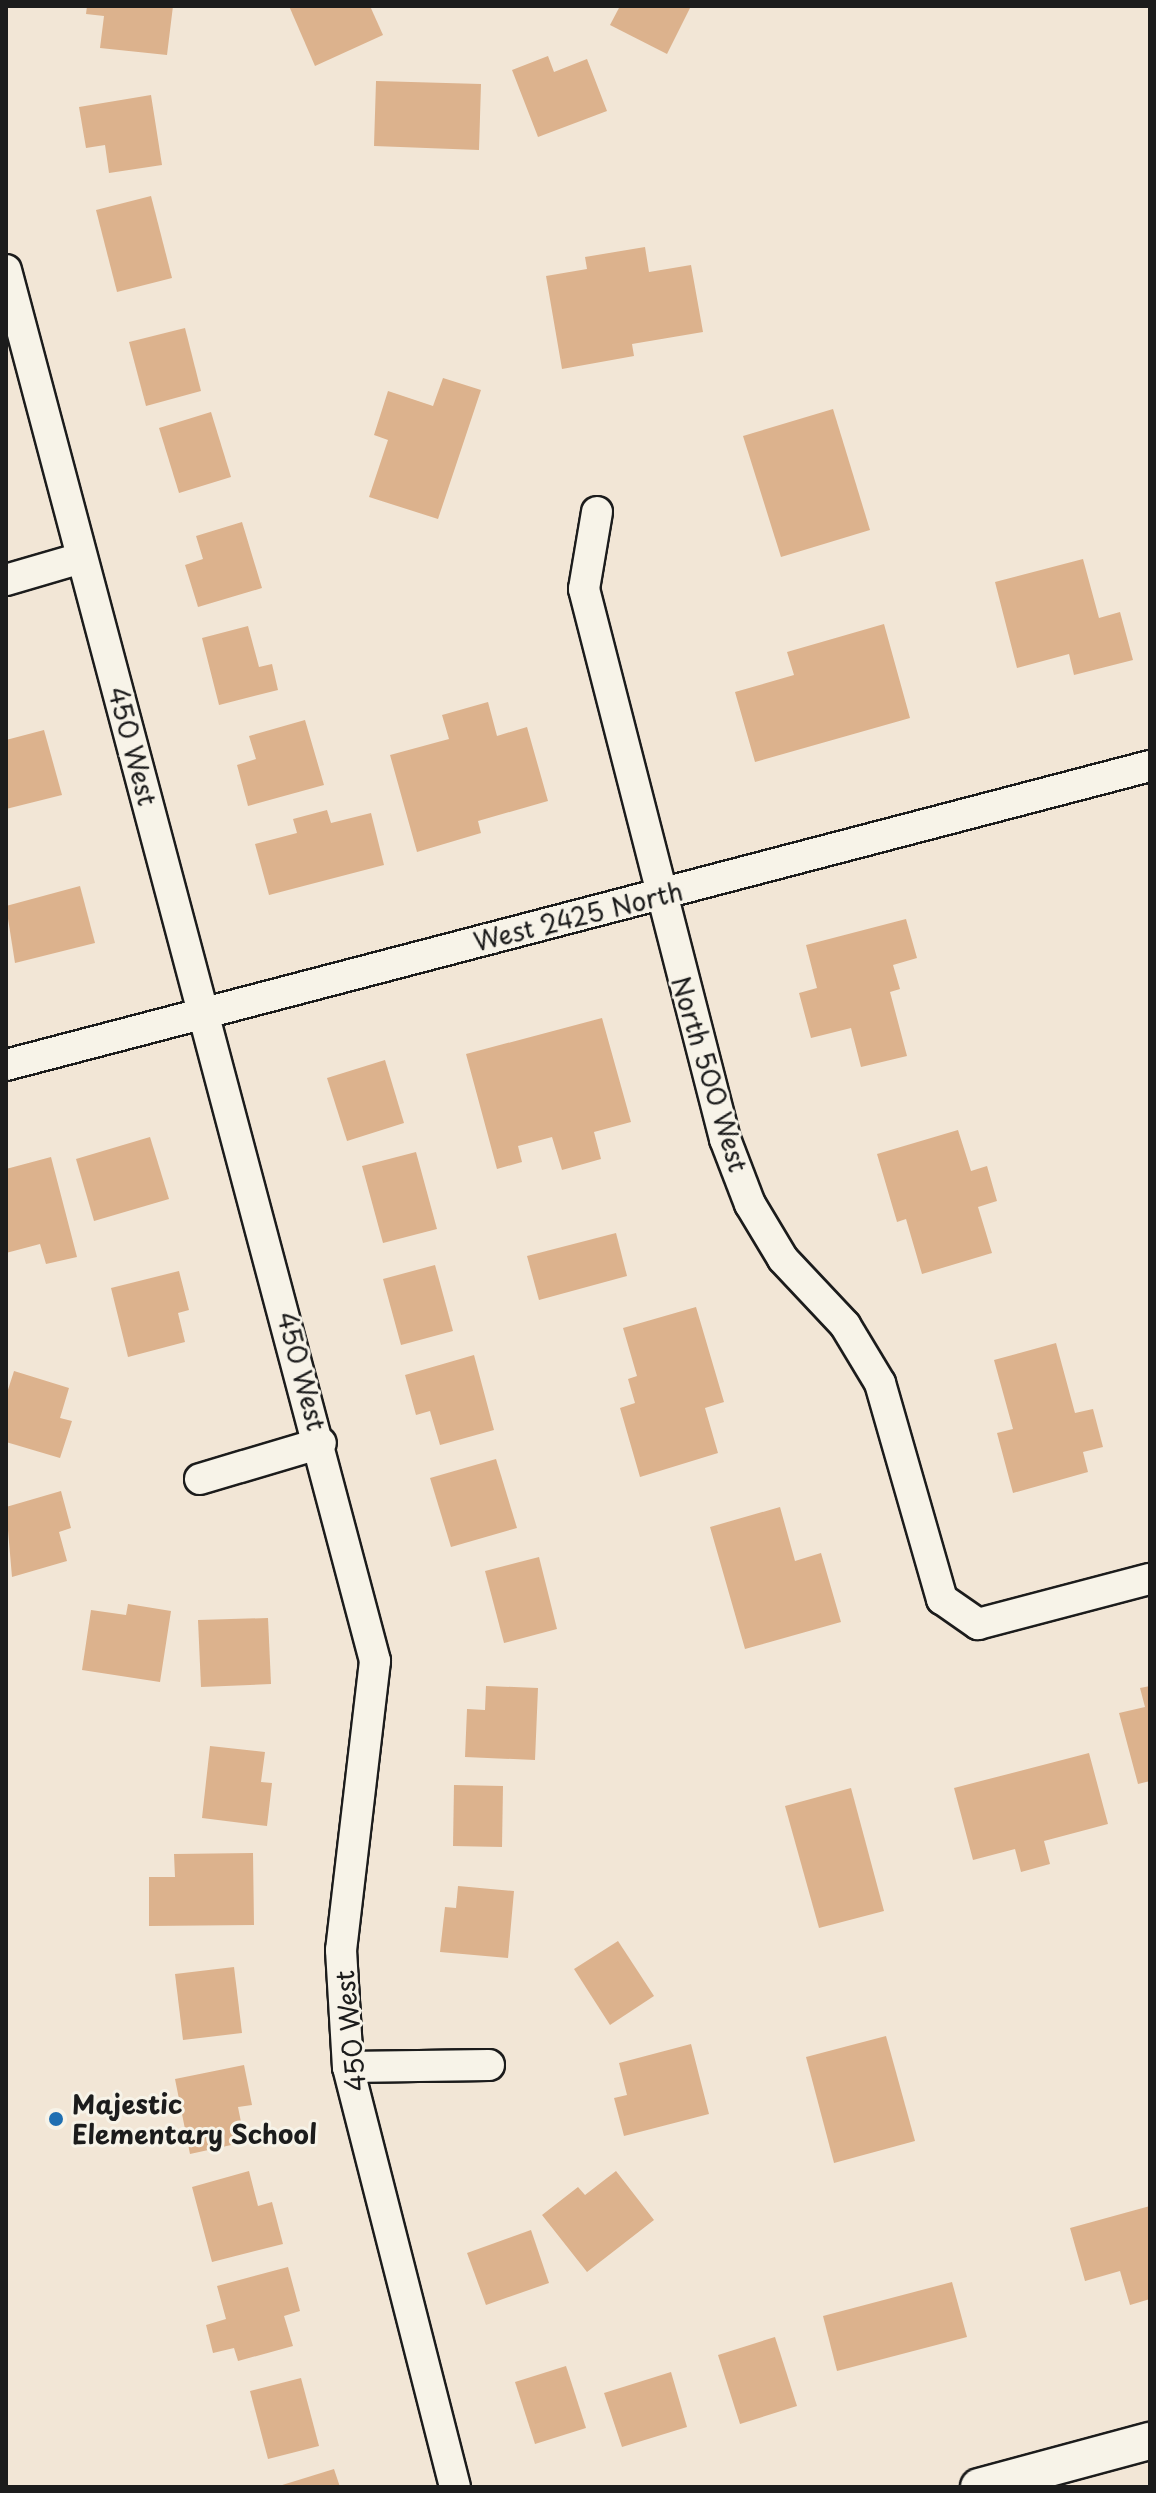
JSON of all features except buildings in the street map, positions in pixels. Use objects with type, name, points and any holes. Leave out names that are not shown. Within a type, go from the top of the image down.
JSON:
[{"type":"street","name":"450 West","points":[[6,270],[81,558],[207,1012],[375,1661],[341,1950],[348,2067],[455,2487]]},
{"type":"street","name":"North 500 West","points":[[597,512],[584,589],[658,896],[725,1139],[750,1204],[783,1259],[845,1325],[880,1383],[942,1599],[978,1624],[1150,1579]]},
{"type":"street","points":[[6,580],[81,558]]},
{"type":"street","name":"West 2425 North","points":[[6,1065],[1150,766]]},
{"type":"street","points":[[200,1479],[321,1443]]},
{"type":"street","points":[[348,2067],[489,2065]]},
{"type":"street","points":[[979,2487],[1150,2441]]},
{"type":"place","name":"Majestic Elementary School","points":[[56,2119]]}]
